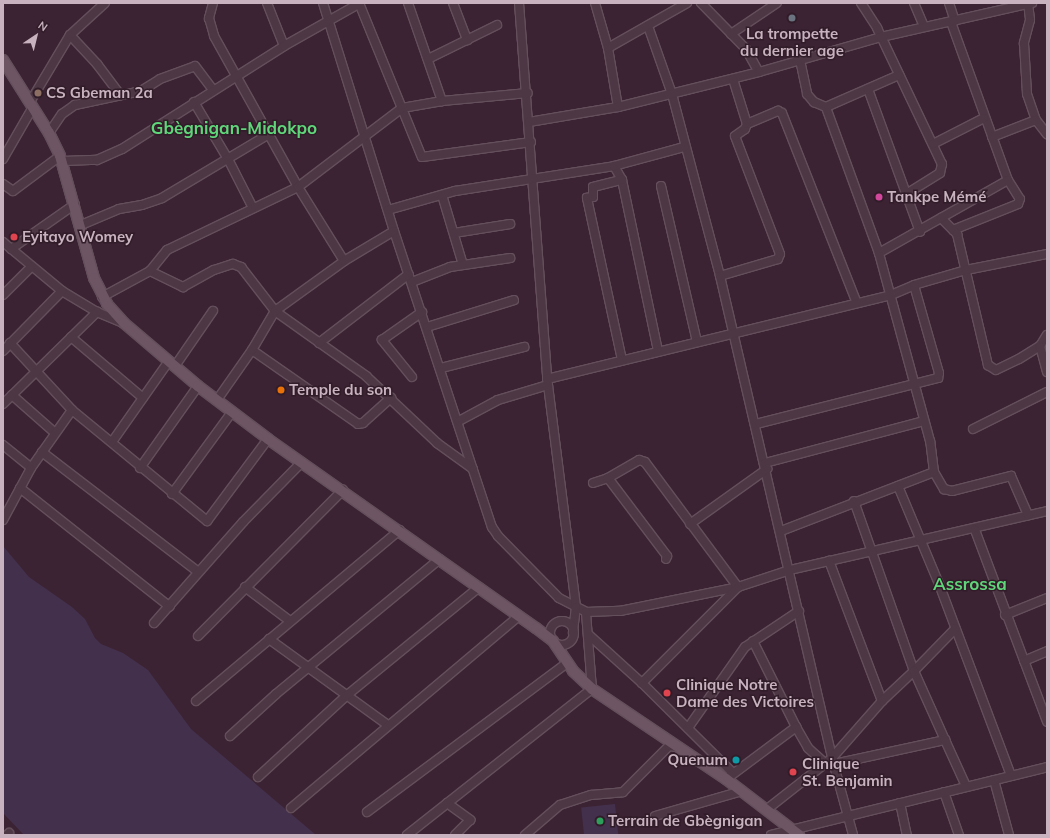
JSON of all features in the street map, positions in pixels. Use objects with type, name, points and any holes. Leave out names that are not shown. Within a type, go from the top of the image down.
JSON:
[{"type":"main road","points":[[3,60],[49,133],[62,158],[81,225],[89,262],[102,296],[124,323],[198,386],[268,439],[400,530],[553,641],[567,663],[592,689],[678,747],[729,776],[742,791],[795,832]]},
{"type":"street","points":[[3,159],[70,35],[106,3]]},
{"type":"street","points":[[213,3],[209,10],[210,27],[298,187],[344,261]]},
{"type":"street","points":[[267,3],[284,46]]},
{"type":"street","points":[[323,3],[394,231],[459,422],[494,532],[559,598],[586,612],[620,611],[738,587],[790,570],[871,550],[975,530],[1047,511]]},
{"type":"street","points":[[3,184],[13,191],[62,158],[97,160],[114,154],[284,46],[359,3],[422,157],[531,142]]},
{"type":"street","points":[[408,3],[442,101]]},
{"type":"street","points":[[453,3],[467,40]]},
{"type":"street","points":[[519,3],[528,93],[532,180],[548,382],[576,607],[573,633],[567,643],[561,644],[553,641],[550,629],[556,622],[568,622],[573,633]]},
{"type":"street","points":[[594,3],[608,48],[618,107]]},
{"type":"street","points":[[608,48],[687,3]]},
{"type":"street","points":[[701,3],[746,49],[759,72]]},
{"type":"street","points":[[731,34],[777,3]]},
{"type":"street","points":[[861,3],[880,37],[942,164],[942,170],[906,194]]},
{"type":"street","points":[[914,3],[924,27]]},
{"type":"street","points":[[949,3],[953,21],[984,118],[1008,180],[1020,199],[1018,204],[953,230]]},
{"type":"street","points":[[529,122],[618,107],[733,79],[880,37],[1029,3],[1030,20],[1024,43],[1027,94],[1036,120],[1047,134]]},
{"type":"street","points":[[428,59],[497,26]]},
{"type":"street","points":[[648,26],[672,94],[684,147],[720,276],[790,570],[831,762],[849,816],[853,835]]},
{"type":"street","points":[[70,35],[97,64],[120,95]]},
{"type":"street","points":[[800,60],[807,94],[814,102],[826,107],[868,90],[899,75]]},
{"type":"street","points":[[49,133],[62,114],[71,107],[141,91],[160,79],[195,66],[213,90]]},
{"type":"street","points":[[733,79],[748,124]]},
{"type":"street","points":[[868,90],[920,232]]},
{"type":"street","points":[[102,296],[150,271],[167,250],[298,187],[402,108],[442,101],[528,93]]},
{"type":"street","points":[[194,102],[228,159],[253,208]]},
{"type":"street","points":[[826,107],[879,253],[915,385],[934,472],[944,489],[952,491],[1011,476],[1028,515]]},
{"type":"street","points":[[720,276],[780,256],[735,136],[745,129],[748,124],[778,111],[782,113],[856,301]]},
{"type":"street","points":[[933,144],[984,118]]},
{"type":"street","points":[[992,137],[1036,120]]},
{"type":"street","points":[[81,225],[120,209],[142,206],[162,198],[269,134]]},
{"type":"street","points":[[388,210],[442,195],[614,166],[684,147]]},
{"type":"street","points":[[614,166],[622,180],[658,352]]},
{"type":"street","points":[[622,180],[593,187],[593,197],[587,198],[622,360]]},
{"type":"street","points":[[879,253],[920,232],[941,218],[1008,180]]},
{"type":"street","points":[[661,186],[697,342]]},
{"type":"street","points":[[442,195],[463,265]]},
{"type":"street","points":[[11,250],[75,204]]},
{"type":"street","points":[[941,218],[953,230],[966,270],[988,365],[996,370],[1040,346],[1047,335]]},
{"type":"street","points":[[454,233],[510,224]]},
{"type":"street","points":[[217,400],[252,350],[275,311],[344,261],[394,231]]},
{"type":"street","points":[[3,242],[31,267],[62,291],[96,312],[124,323]]},
{"type":"street","points":[[459,422],[498,400],[548,382],[622,360],[856,301],[891,295],[914,284],[966,270],[1047,254]]},
{"type":"street","points":[[319,343],[410,278],[463,265],[510,258]]},
{"type":"street","points":[[150,271],[183,287],[214,270],[232,264],[241,267],[275,311],[366,376],[437,443],[474,469]]},
{"type":"street","points":[[3,295],[31,267]]},
{"type":"street","points":[[756,424],[938,378],[939,373],[914,284]]},
{"type":"street","points":[[3,351],[62,291]]},
{"type":"street","points":[[427,327],[514,300]]},
{"type":"street","points":[[112,442],[143,398],[172,364],[212,311]]},
{"type":"street","points":[[3,404],[96,312]]},
{"type":"street","points":[[412,377],[382,340],[422,312]]},
{"type":"street","points":[[71,337],[143,398]]},
{"type":"street","points":[[10,343],[37,370],[72,410],[112,442],[140,468],[207,521],[268,439]]},
{"type":"street","points":[[1040,346],[1047,372]]},
{"type":"street","points":[[441,368],[524,347]]},
{"type":"street","points":[[252,350],[358,424],[362,423],[391,398]]},
{"type":"street","points":[[140,468],[198,386]]},
{"type":"street","points":[[974,429],[1047,392]]},
{"type":"street","points":[[12,395],[54,432]]},
{"type":"street","points":[[3,520],[6,508],[20,488],[31,468],[54,432],[72,410]]},
{"type":"street","points":[[172,494],[232,412]]},
{"type":"street","points":[[690,524],[766,466],[924,421]]},
{"type":"street","points":[[3,445],[31,468]]},
{"type":"street","points":[[42,452],[197,571]]},
{"type":"street","points":[[593,483],[608,478],[642,460],[738,587]]},
{"type":"street","points":[[154,623],[170,607],[197,571],[302,462]]},
{"type":"street","points":[[780,531],[854,501],[934,472]]},
{"type":"street","points":[[608,478],[667,556],[666,559]]},
{"type":"street","points":[[898,486],[1011,776]]},
{"type":"street","points":[[20,488],[170,607]]},
{"type":"street","points":[[198,636],[343,490]]},
{"type":"street","points":[[854,501],[914,671],[966,786]]},
{"type":"street","points":[[196,701],[400,530]]},
{"type":"street","points":[[975,530],[1006,615],[1044,707],[1047,722]]},
{"type":"street","points":[[230,736],[308,668],[440,559]]},
{"type":"street","points":[[829,561],[882,701]]},
{"type":"street","points":[[245,587],[290,621]]},
{"type":"street","points":[[258,777],[346,696],[479,587]]},
{"type":"street","points":[[642,683],[738,587]]},
{"type":"street","points":[[1006,615],[1047,598]]},
{"type":"street","points":[[688,728],[739,654],[753,641],[799,611]]},
{"type":"street","points":[[407,835],[592,689],[586,612]]},
{"type":"street","points":[[291,808],[519,616]]},
{"type":"street","points":[[766,810],[831,762],[882,701],[955,629]]},
{"type":"street","points":[[588,635],[642,683],[688,728],[729,776],[796,727]]},
{"type":"street","points":[[269,639],[388,725]]},
{"type":"street","points":[[753,641],[808,748],[831,762],[945,740]]},
{"type":"street","points":[[1024,661],[1047,651]]},
{"type":"street","points":[[367,812],[567,663]]},
{"type":"street","points":[[525,835],[560,805],[590,795],[623,792],[669,746],[678,747]]},
{"type":"street","points":[[771,835],[795,832],[849,816],[966,786],[1047,770]]},
{"type":"street","points":[[994,780],[1009,835]]},
{"type":"street","points":[[655,816],[742,791]]},
{"type":"street","points":[[944,792],[959,835]]},
{"type":"street","points":[[447,803],[470,820],[455,835]]},
{"type":"street","points":[[900,803],[907,835]]},
{"type":"shaded area","points":[[3,546],[29,577],[72,607],[85,619],[95,638],[101,644],[123,653],[148,670],[191,729],[316,835],[24,835],[3,813]]},
{"type":"shaded area","name":"Terrain de Gbègnigan","points":[[615,804],[618,835],[584,835],[581,808]]},
{"type":"place","name":"La trompette du dernier age","points":[[792,18]]},
{"type":"place","name":"CS Gbeman 2a","points":[[38,93]]},
{"type":"place","name":"Tankpe Mémé","points":[[879,197]]},
{"type":"place","name":"Eyitayo Womey","points":[[14,237]]},
{"type":"place","name":"Temple du son","points":[[281,390]]},
{"type":"place","name":"Clinique Notre Dame des Victoires","points":[[667,693]]},
{"type":"place","name":"Quenum","points":[[736,760]]},
{"type":"place","name":"Clinique St. Benjamin","points":[[793,772]]},
{"type":"place","name":"Terrain de Gbègnigan","points":[[600,821]]},
{"type":"district","name":"Gbègnigan-Midokpo","points":[[234,128]]},
{"type":"district","name":"Assrossa","points":[[970,584]]}]
